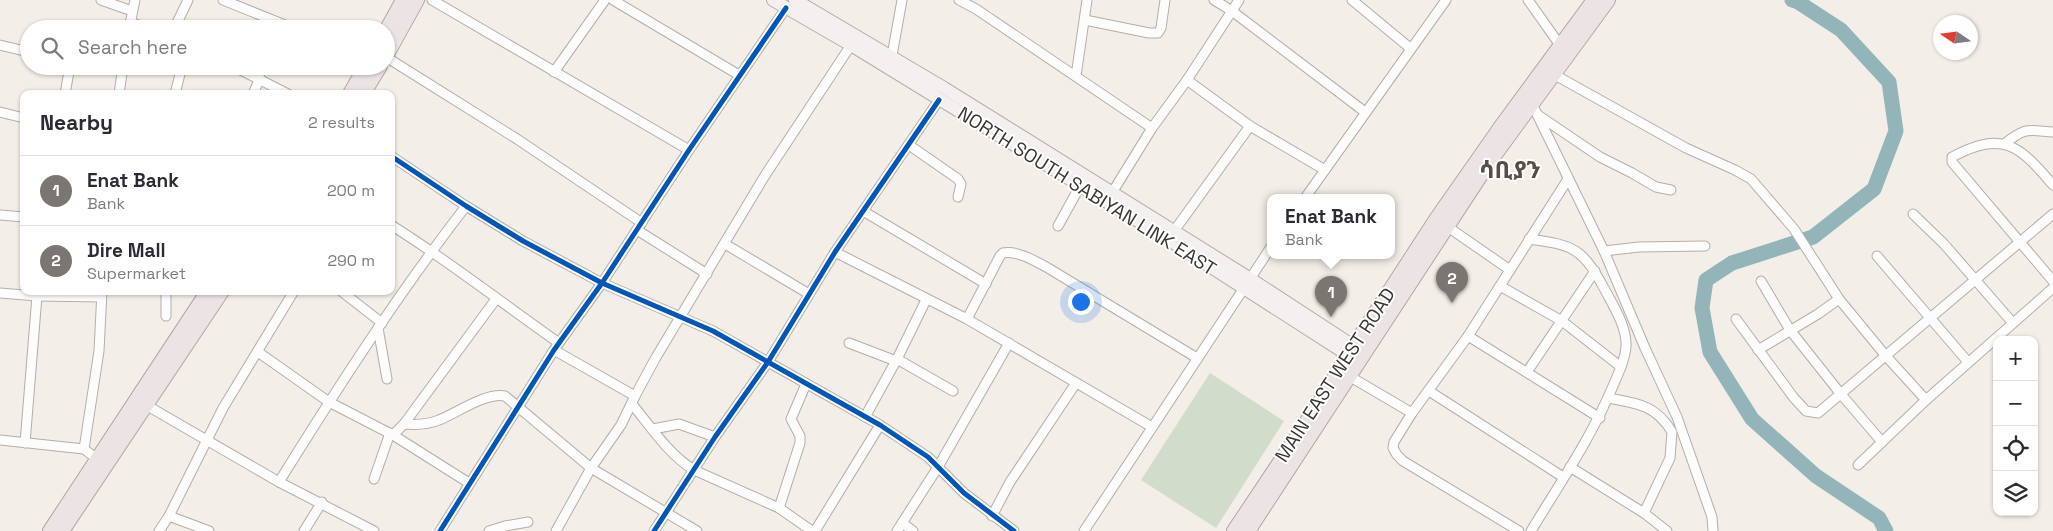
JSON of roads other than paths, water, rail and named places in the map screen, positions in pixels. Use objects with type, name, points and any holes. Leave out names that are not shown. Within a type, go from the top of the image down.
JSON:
[{"type":"main road","points":[[392,20],[403,0]]},
{"type":"main road","points":[[395,40],[417,0]]},
{"type":"main road","name":"NORTH SOUTH SABIYAN LINK EAST","points":[[773,0],[790,4],[890,64],[939,100],[1080,186],[1109,198],[1174,231],[1247,283]]},
{"type":"main road","name":"MAIN EAST WEST ROAD","points":[[1442,222],[1488,164],[1535,110],[1594,0]]},
{"type":"main road","name":"MAIN EAST WEST ROAD","points":[[1234,531],[1256,508],[1324,405],[1500,128],[1608,0]]},
{"type":"main road","name":"NORTH SOUTH SABIYAN LINK EAST","points":[[790,4],[851,45],[944,88],[1109,198],[1356,353]]},
{"type":"main road","points":[[352,90],[361,75]]},
{"type":"main road","points":[[365,90],[375,75]]},
{"type":"main road","points":[[50,531],[205,295]]},
{"type":"main road","points":[[62,531],[219,295]]},
{"type":"main road","name":"MAIN EAST WEST ROAD","points":[[1324,405],[1349,376],[1356,353]]},
{"type":"main road","name":"MAIN EAST WEST ROAD","points":[[1248,531],[1256,508]]},
{"type":"street","points":[[101,0],[132,11]]},
{"type":"street","points":[[131,20],[135,0]]},
{"type":"street","points":[[178,20],[188,0]]},
{"type":"street","points":[[224,0],[273,20]]},
{"type":"street","points":[[432,0],[689,150]]},
{"type":"street","points":[[554,72],[605,0]]},
{"type":"street","points":[[613,0],[739,75]]},
{"type":"street","points":[[890,64],[902,0]]},
{"type":"street","points":[[959,0],[977,5],[1152,128]]},
{"type":"street","points":[[1076,76],[1087,0]]},
{"type":"street","points":[[1085,20],[1158,33],[1161,28],[1166,0]]},
{"type":"street","points":[[1214,0],[1232,11],[1365,112]]},
{"type":"street","points":[[1109,198],[1152,128],[1187,80],[1239,0]]},
{"type":"street","points":[[1352,0],[1410,48]]},
{"type":"street","points":[[1308,194],[1446,0]]},
{"type":"street","points":[[1528,0],[1565,51]]},
{"type":"street","points":[[440,531],[557,346],[602,283],[739,75],[790,4]]},
{"type":"street","points":[[0,45],[20,50]]},
{"type":"street","points":[[556,531],[591,468],[611,441],[633,400],[764,177],[851,45]]},
{"type":"street","points":[[395,63],[517,139],[708,274]]},
{"type":"street","points":[[66,90],[68,75]]},
{"type":"street","points":[[120,90],[122,75]]},
{"type":"street","points":[[175,90],[179,75]]},
{"type":"street","points":[[253,75],[281,90]]},
{"type":"street","points":[[1554,75],[1686,148],[1744,174],[1757,185],[1794,229],[1838,300],[1926,400]]},
{"type":"street","points":[[254,90],[260,78]]},
{"type":"street","points":[[1187,80],[1250,126],[1325,170]]},
{"type":"street","points":[[654,531],[665,511],[768,362],[835,252],[939,100]]},
{"type":"street","points":[[1535,110],[1604,251],[1645,348],[1677,417],[1712,518],[1713,531]]},
{"type":"street","points":[[1535,110],[1580,145],[1600,157],[1656,187],[1671,190]]},
{"type":"street","points":[[0,112],[20,117]]},
{"type":"street","points":[[1174,231],[1250,126]]},
{"type":"street","points":[[2004,144],[2017,133],[2024,131],[2053,132]]},
{"type":"street","points":[[2053,185],[2032,160],[2018,149],[2004,144],[1992,143],[1974,147],[1951,160],[2053,281]]},
{"type":"street","points":[[909,144],[958,180],[961,184],[958,197]]},
{"type":"street","points":[[395,159],[523,241],[602,283],[714,331],[912,444],[938,466],[964,493],[1014,531]]},
{"type":"street","points":[[1514,530],[1403,461],[1393,448],[1394,442],[1412,413],[1468,336],[1568,179]]},
{"type":"street","points":[[1058,226],[1080,186]]},
{"type":"street","points":[[279,482],[380,325],[432,250],[466,206]]},
{"type":"street","points":[[863,211],[986,284]]},
{"type":"street","points":[[1914,214],[1944,244],[2012,322]]},
{"type":"street","points":[[1736,319],[1794,398],[1806,411],[1812,414],[1818,413],[2053,214]]},
{"type":"street","points":[[0,215],[20,217]]},
{"type":"street","points":[[1442,222],[1510,270]]},
{"type":"street","points":[[395,227],[432,250],[557,346],[633,400],[670,451],[683,463],[694,470],[779,508],[813,531],[880,425]]},
{"type":"street","points":[[1529,239],[1555,242],[1574,250],[1588,261],[1618,315],[1624,331],[1626,346],[1621,367],[1600,418],[1531,531]]},
{"type":"street","points":[[725,244],[809,294]]},
{"type":"street","points":[[1604,251],[1639,247],[1705,246]]},
{"type":"street","points":[[835,252],[926,300],[967,319],[1152,426]]},
{"type":"street","points":[[967,319],[1003,253],[1017,254],[1056,272],[1197,358]]},
{"type":"street","points":[[1088,529],[1152,426],[1267,253]]},
{"type":"street","points":[[1877,256],[1968,362]]},
{"type":"street","points":[[1527,372],[1595,271]]},
{"type":"street","points":[[1761,281],[1790,330],[1882,442]]},
{"type":"street","points":[[1500,286],[1562,321],[1621,367]]},
{"type":"street","points":[[1858,465],[1926,400],[2012,322],[2053,288]]},
{"type":"street","points":[[0,293],[20,295]]},
{"type":"street","points":[[25,295],[70,295]]},
{"type":"street","points":[[84,449],[99,351],[102,295]]},
{"type":"street","points":[[166,295],[166,316]]},
{"type":"street","points":[[159,531],[169,516],[223,408],[292,295]]},
{"type":"street","points":[[346,295],[380,325],[387,378]]},
{"type":"street","points":[[25,443],[37,296]]},
{"type":"street","points":[[374,479],[392,434],[404,424],[496,298]]},
{"type":"street","points":[[865,417],[897,360],[926,300]]},
{"type":"street","points":[[1758,350],[1838,300]]},
{"type":"street","points":[[1468,336],[1600,418]]},
{"type":"street","points":[[849,343],[897,360],[953,391]]},
{"type":"street","points":[[913,531],[899,527],[938,466],[1009,343]]},
{"type":"street","points":[[258,352],[329,402],[392,434],[469,483]]},
{"type":"street","points":[[1349,376],[1412,413]]},
{"type":"street","points":[[992,516],[1010,482],[1076,382]]},
{"type":"street","points":[[779,508],[800,443],[800,436],[791,419],[806,384]]},
{"type":"street","points":[[1429,390],[1563,478]]},
{"type":"street","points":[[404,424],[420,425],[438,421],[494,395],[505,396],[591,468],[697,531]]},
{"type":"street","points":[[1608,398],[1644,405],[1657,414],[1672,432],[1670,458],[1644,513]]},
{"type":"street","points":[[146,405],[279,482],[322,502],[374,531]]},
{"type":"street","points":[[653,429],[679,424],[715,437]]},
{"type":"street","points":[[0,440],[84,449],[97,459]]},
{"type":"street","points":[[1570,467],[1644,513],[1667,531]]},
{"type":"street","points":[[304,531],[322,502]]},
{"type":"street","points":[[169,516],[209,531]]},
{"type":"street","points":[[489,531],[528,522]]},
{"type":"waterway","points":[[1792,0],[1841,30],[1889,82],[1896,131],[1874,189],[1813,237],[1732,263],[1706,280],[1702,308],[1710,352],[1752,419],[1816,476],[1879,518],[1886,531]]},
{"type":"place","name":"Dire Mall","points":[[1452,303]]},
{"type":"place","name":"Enat Bank","points":[[1331,317]]},
{"type":"district","name":"ሳቢያን","points":[[1510,169]]}]
